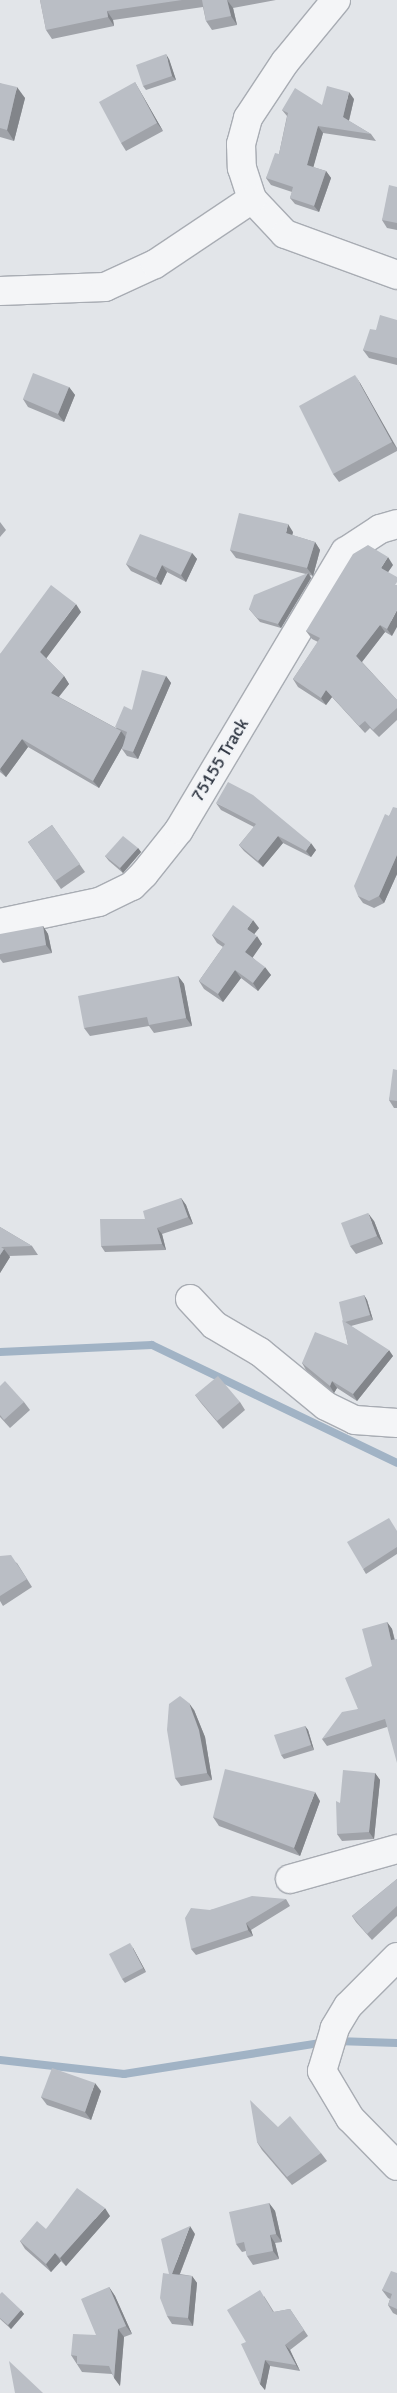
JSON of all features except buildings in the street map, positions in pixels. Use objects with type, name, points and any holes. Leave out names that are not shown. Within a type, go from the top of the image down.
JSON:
[{"type":"street","points":[[336,0],[285,62],[248,118],[241,144],[252,199],[285,234],[397,276]]},
{"type":"street","points":[[0,291],[106,287],[171,254],[252,199]]},
{"type":"street","name":"75155 Track","points":[[0,923],[47,910],[99,902],[132,886],[144,874],[179,830],[345,552],[380,529],[397,524]]},
{"type":"street","points":[[190,1299],[214,1325],[260,1352],[326,1406],[355,1420],[397,1422]]},
{"type":"street","points":[[290,1879],[397,1850]]},
{"type":"street","points":[[397,1957],[348,2006],[335,2028],[322,2071],[350,2118],[397,2166]]},
{"type":"waterway","points":[[0,1352],[152,1345],[397,1463]]},
{"type":"waterway","points":[[336,2041],[397,2043]]},
{"type":"waterway","points":[[0,2060],[124,2074],[325,2042]]}]
